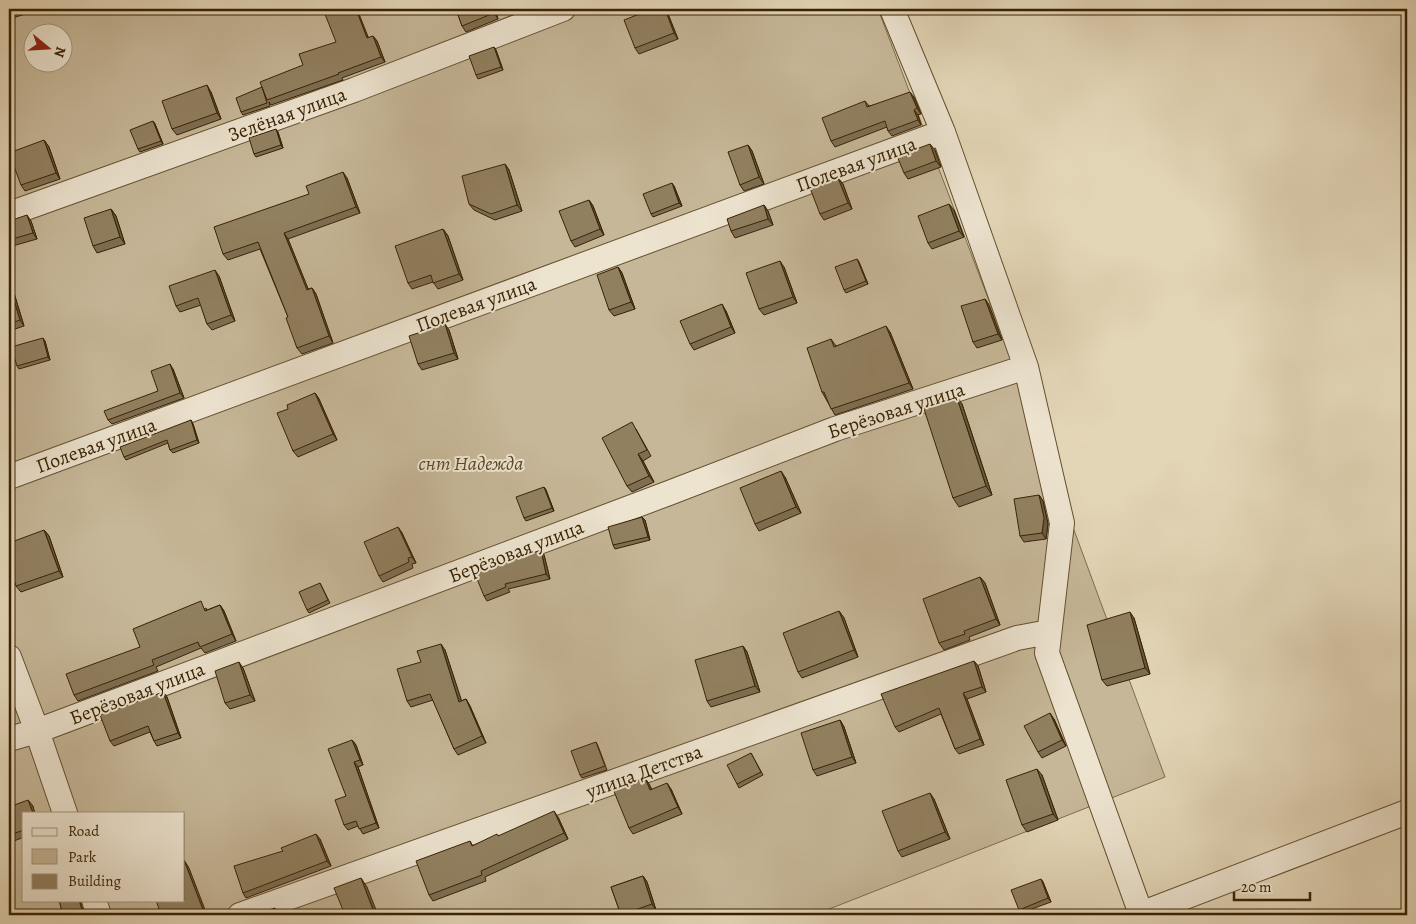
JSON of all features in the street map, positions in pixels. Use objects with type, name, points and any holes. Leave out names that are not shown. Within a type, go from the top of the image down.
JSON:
[{"type":"street","name":"Зелёная улица","points":[[9,214],[354,90],[563,9]]},
{"type":"street","points":[[892,9],[942,132],[1026,367],[1062,523],[1047,653],[1139,915],[1407,812]]},
{"type":"street","name":"Полевая улица","points":[[9,477],[942,132]]},
{"type":"street","name":"Берёзовая улица","points":[[9,739],[660,497],[835,429],[1026,367]]},
{"type":"street","name":"улица Детства","points":[[240,915],[1017,638],[1049,632]]},
{"type":"street","points":[[9,657],[37,730],[64,812]]},
{"type":"street","points":[[95,902],[99,915]]},
{"type":"green space","name":"снт Надежда","points":[[9,9],[878,9],[1004,340],[1165,777],[814,915],[9,915]]},
{"type":"building","points":[[323,9],[356,9],[367,38],[373,36],[381,57],[267,100],[260,82],[303,65],[299,54],[336,42]]},
{"type":"building","points":[[456,9],[493,9],[494,13],[462,26]]},
{"type":"building","points":[[641,9],[665,9],[674,33],[635,48],[624,20],[642,13]]},
{"type":"building","points":[[494,47],[501,67],[476,75],[469,56]]},
{"type":"building","points":[[207,85],[217,113],[172,129],[162,101]]},
{"type":"building","points":[[262,87],[267,103],[241,112],[236,98]]},
{"type":"building","points":[[910,92],[917,108],[914,110],[918,120],[888,131],[885,121],[831,141],[822,118],[865,101],[867,107]]},
{"type":"building","points":[[153,121],[161,141],[138,149],[130,130]]},
{"type":"building","points":[[276,129],[281,145],[254,154],[249,138]]},
{"type":"building","points":[[44,140],[56,173],[21,185],[9,153]]},
{"type":"building","points":[[930,144],[936,161],[904,173],[897,156]]},
{"type":"building","points":[[748,145],[759,177],[740,185],[728,152]]},
{"type":"building","points":[[505,164],[517,205],[491,214],[469,204],[462,176]]},
{"type":"building","points":[[343,172],[356,207],[284,233],[307,290],[312,288],[329,336],[297,348],[286,318],[288,317],[258,242],[223,254],[214,227],[309,194],[306,186]]},
{"type":"building","points":[[838,178],[848,203],[820,214],[810,188]]},
{"type":"building","points":[[672,183],[679,203],[651,214],[643,194]]},
{"type":"building","points":[[589,200],[600,229],[571,241],[559,211]]},
{"type":"building","points":[[949,204],[959,231],[928,243],[918,216]]},
{"type":"building","points":[[764,205],[768,219],[731,231],[727,219]]},
{"type":"building","points":[[111,209],[120,237],[93,246],[84,218]]},
{"type":"building","points":[[27,215],[33,233],[9,240],[9,221]]},
{"type":"building","points":[[443,229],[459,274],[433,283],[431,275],[408,283],[395,246]]},
{"type":"building","points":[[857,259],[866,281],[844,290],[835,267]]},
{"type":"building","points":[[780,261],[793,297],[759,309],[746,273]]},
{"type":"building","points":[[618,267],[631,302],[609,310],[597,275]]},
{"type":"building","points":[[215,270],[231,315],[207,324],[198,298],[176,306],[169,286]]},
{"type":"building","points":[[9,287],[20,320],[9,324]]},
{"type":"building","points":[[985,299],[998,334],[973,342],[961,306]]},
{"type":"building","points":[[722,304],[731,327],[690,344],[680,321]]},
{"type":"building","points":[[445,324],[454,353],[418,364],[409,336]]},
{"type":"building","points":[[886,326],[909,383],[831,409],[824,392],[822,392],[807,348],[831,339],[834,347]]},
{"type":"building","points":[[43,338],[48,357],[17,366],[11,347]]},
{"type":"building","points":[[170,364],[180,393],[108,420],[104,411],[158,391],[151,371]]},
{"type":"building","points":[[315,393],[333,434],[293,451],[277,413],[288,409],[287,405]]},
{"type":"building","points":[[956,395],[986,486],[953,498],[923,406]]},
{"type":"building","points":[[191,420],[197,440],[170,450],[167,440],[124,457],[120,447]]},
{"type":"building","points":[[632,422],[647,450],[638,454],[649,476],[627,486],[602,438]]},
{"type":"building","points":[[781,471],[796,507],[755,524],[740,488]]},
{"type":"building","points":[[544,487],[552,508],[524,518],[516,497]]},
{"type":"building","points":[[1039,495],[1044,518],[1042,533],[1020,536],[1014,499]]},
{"type":"building","points":[[642,517],[648,537],[613,545],[608,527]]},
{"type":"building","points":[[398,527],[412,557],[408,558],[409,562],[379,576],[364,542]]},
{"type":"building","points":[[44,530],[59,571],[16,586],[9,564],[9,543]]},
{"type":"building","points":[[541,550],[546,574],[505,584],[506,587],[484,596],[475,574]]},
{"type":"building","points":[[980,577],[996,619],[964,631],[965,634],[939,643],[923,599]]},
{"type":"building","points":[[320,583],[328,600],[307,610],[299,592]]},
{"type":"building","points":[[201,601],[205,611],[220,605],[232,634],[200,647],[198,642],[152,660],[154,665],[74,695],[66,674],[140,647],[133,629]]},
{"type":"building","points":[[839,611],[854,650],[798,672],[783,633]]},
{"type":"building","points":[[1130,612],[1145,668],[1102,680],[1087,625]]},
{"type":"building","points":[[441,644],[459,702],[466,699],[482,736],[454,749],[430,694],[407,701],[397,669],[421,662],[417,651]]},
{"type":"building","points":[[743,646],[755,686],[707,701],[695,660]]},
{"type":"building","points":[[974,661],[982,687],[963,693],[980,739],[955,749],[939,708],[895,727],[881,694]]},
{"type":"building","points":[[239,662],[250,695],[225,703],[215,671]]},
{"type":"building","points":[[163,692],[178,733],[154,741],[148,726],[110,741],[100,715]]},
{"type":"building","points":[[1050,713],[1062,740],[1038,752],[1024,726]]},
{"type":"building","points":[[840,720],[852,757],[813,770],[801,733]]},
{"type":"building","points":[[352,740],[360,760],[354,762],[376,823],[359,829],[356,821],[344,825],[335,800],[346,796],[328,749]]},
{"type":"building","points":[[596,742],[605,766],[580,775],[571,751]]},
{"type":"building","points":[[751,753],[761,772],[737,784],[727,765]]},
{"type":"building","points":[[1037,769],[1053,814],[1022,825],[1006,780]]},
{"type":"building","points":[[645,778],[650,790],[667,783],[678,807],[629,828],[613,789]]},
{"type":"building","points":[[930,793],[945,832],[898,851],[882,811]]},
{"type":"building","points":[[28,800],[33,812],[22,812],[22,831],[9,835],[9,807]]},
{"type":"building","points":[[554,811],[564,833],[481,871],[482,875],[429,895],[416,861],[470,841],[472,846]]},
{"type":"building","points":[[316,834],[327,861],[243,893],[234,866],[283,851],[281,848]]},
{"type":"building","points":[[185,863],[205,915],[161,915],[157,902],[185,902]]},
{"type":"building","points":[[643,876],[652,904],[621,915],[611,887]]},
{"type":"building","points":[[361,878],[375,915],[345,915],[334,888]]},
{"type":"building","points":[[1041,879],[1048,898],[1019,910],[1011,890]]},
{"type":"building","points":[[60,902],[80,902],[82,910],[63,915]]},
{"type":"building","points":[[275,908],[278,915],[253,915]]}]
